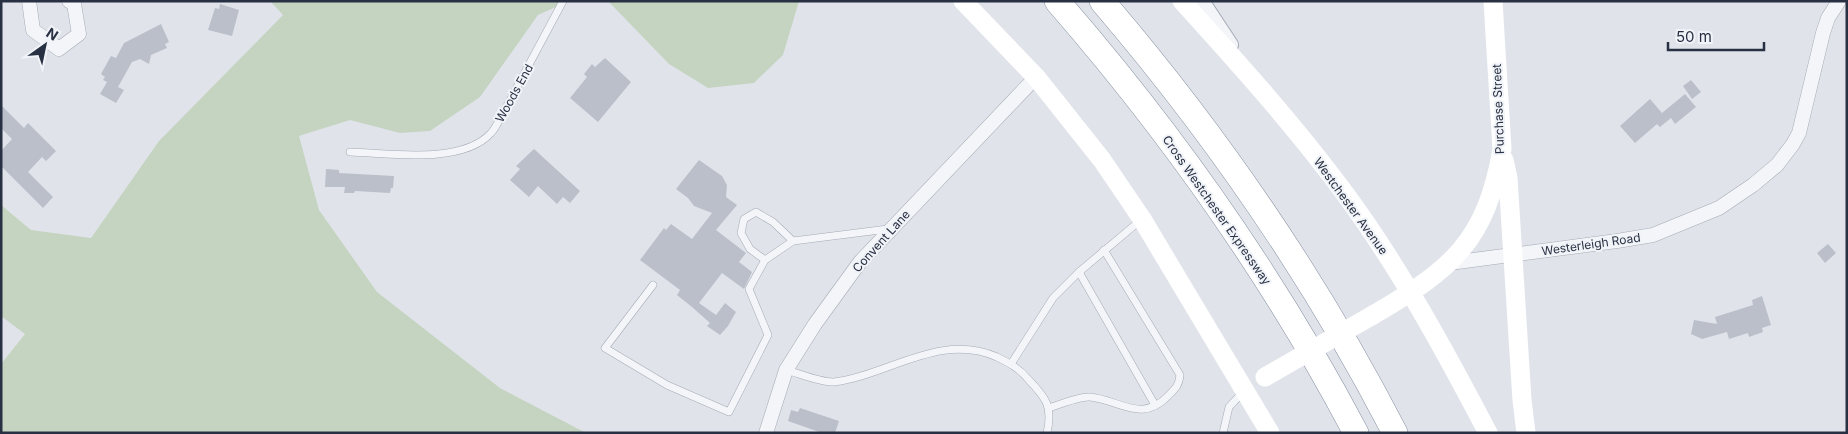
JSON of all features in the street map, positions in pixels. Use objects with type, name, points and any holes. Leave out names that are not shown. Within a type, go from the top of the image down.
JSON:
[{"type":"highway","points":[[1041,1],[1131,89]]},
{"type":"highway","name":"Cross Westchester Expressway","points":[[1057,1],[1131,89],[1188,164],[1240,239],[1306,343],[1356,433]]},
{"type":"highway","points":[[1102,1],[1186,105],[1246,187],[1306,279],[1351,353],[1395,433]]},
{"type":"highway","points":[[1121,1],[1149,42],[1186,105]]},
{"type":"main road","points":[[964,1],[1036,77],[1096,152],[1142,219],[1270,433]]},
{"type":"main road","name":"Westchester Avenue","points":[[1182,1],[1255,82],[1346,196],[1411,292],[1488,433]]},
{"type":"main road","name":"Purchase Street","points":[[1450,263],[1472,236],[1483,217],[1498,171],[1502,149],[1493,1]]},
{"type":"main road","points":[[1502,149],[1508,178],[1522,400],[1526,433]]},
{"type":"main road","points":[[1244,390],[1411,292],[1450,263]]},
{"type":"street","points":[[29,1],[33,30],[59,49],[79,34],[74,4],[69,1]]},
{"type":"street","points":[[1201,1],[1255,82]]},
{"type":"street","name":"Westerleigh Road","points":[[1450,263],[1513,256],[1653,235],[1719,208],[1753,185],[1777,165],[1794,144],[1799,133],[1823,33],[1828,18],[1839,1]]},
{"type":"street","name":"Convent Lane","points":[[766,433],[786,370],[814,324],[860,262],[1036,77]]},
{"type":"lane","name":"Woods End","points":[[350,152],[445,154],[463,150],[477,144],[491,134],[502,117],[563,1]]},
{"type":"lane","points":[[765,260],[750,249],[741,233],[744,219],[756,212],[772,222],[793,241]]},
{"type":"lane","points":[[1011,364],[1053,298],[1078,272],[1142,219]]},
{"type":"lane","points":[[654,285],[605,348],[667,385],[729,412],[768,335],[749,289],[765,260],[793,241],[891,229]]},
{"type":"lane","points":[[1048,408],[1088,396],[1137,410],[1149,408],[1166,399],[1179,385],[1180,375],[1104,250]]},
{"type":"lane","points":[[1078,272],[1155,405]]},
{"type":"lane","points":[[786,370],[831,382],[857,378],[908,358],[944,350],[968,349],[985,352],[1020,370],[1043,396],[1051,417],[1048,433]]},
{"type":"lane","points":[[1223,433],[1229,407],[1244,390]]},
{"type":"green space","points":[[270,1],[569,1],[538,15],[480,97],[430,131],[400,133],[350,120],[299,136],[319,210],[377,292],[500,388],[586,433],[1,433],[1,364],[25,334],[1,316],[1,205],[31,230],[91,238],[159,141],[283,15]]},
{"type":"green space","points":[[608,1],[799,1],[783,55],[754,83],[708,88],[669,64]]},
{"type":"building","points":[[220,4],[239,10],[232,36],[208,30],[215,8],[219,9]]},
{"type":"building","points":[[161,24],[169,42],[165,44],[167,48],[151,55],[149,64],[140,59],[132,62],[118,87],[124,90],[116,103],[100,94],[107,82],[103,80],[105,77],[101,74],[111,56],[116,58],[124,43]]},
{"type":"building","points":[[605,58],[631,82],[598,122],[570,98],[587,77],[584,74],[592,64],[595,67]]},
{"type":"building","points":[[1691,80],[1701,92],[1692,99],[1683,86]]},
{"type":"building","points":[[1685,94],[1696,107],[1675,124],[1671,118],[1660,127],[1657,124],[1635,143],[1620,126],[1650,99],[1662,113]]},
{"type":"building","points":[[1,105],[24,128],[28,123],[56,151],[46,161],[42,157],[28,172],[53,197],[43,208],[1,166],[1,151],[12,139],[1,128]]},
{"type":"building","points":[[534,149],[580,191],[570,203],[563,197],[557,204],[538,186],[529,197],[510,180],[520,169],[516,166]]},
{"type":"building","points":[[699,160],[722,176],[727,185],[726,197],[737,205],[716,230],[746,253],[739,262],[752,272],[744,289],[722,273],[699,303],[716,315],[725,303],[736,312],[720,335],[707,326],[710,323],[677,295],[680,290],[640,260],[664,228],[666,230],[671,224],[692,239],[712,213],[694,206],[688,198],[676,189]]},
{"type":"building","points":[[326,169],[339,170],[339,173],[394,176],[393,188],[391,188],[390,193],[355,191],[354,193],[344,193],[345,187],[325,187]]},
{"type":"building","points":[[1828,244],[1836,253],[1825,263],[1817,253]]},
{"type":"building","points":[[1762,296],[1771,325],[1762,328],[1763,332],[1749,337],[1748,333],[1729,339],[1727,332],[1702,339],[1691,334],[1694,320],[1717,324],[1715,317],[1753,305],[1752,300]]},
{"type":"building","points":[[800,408],[839,421],[835,433],[822,433],[788,421],[791,410],[798,412]]}]
